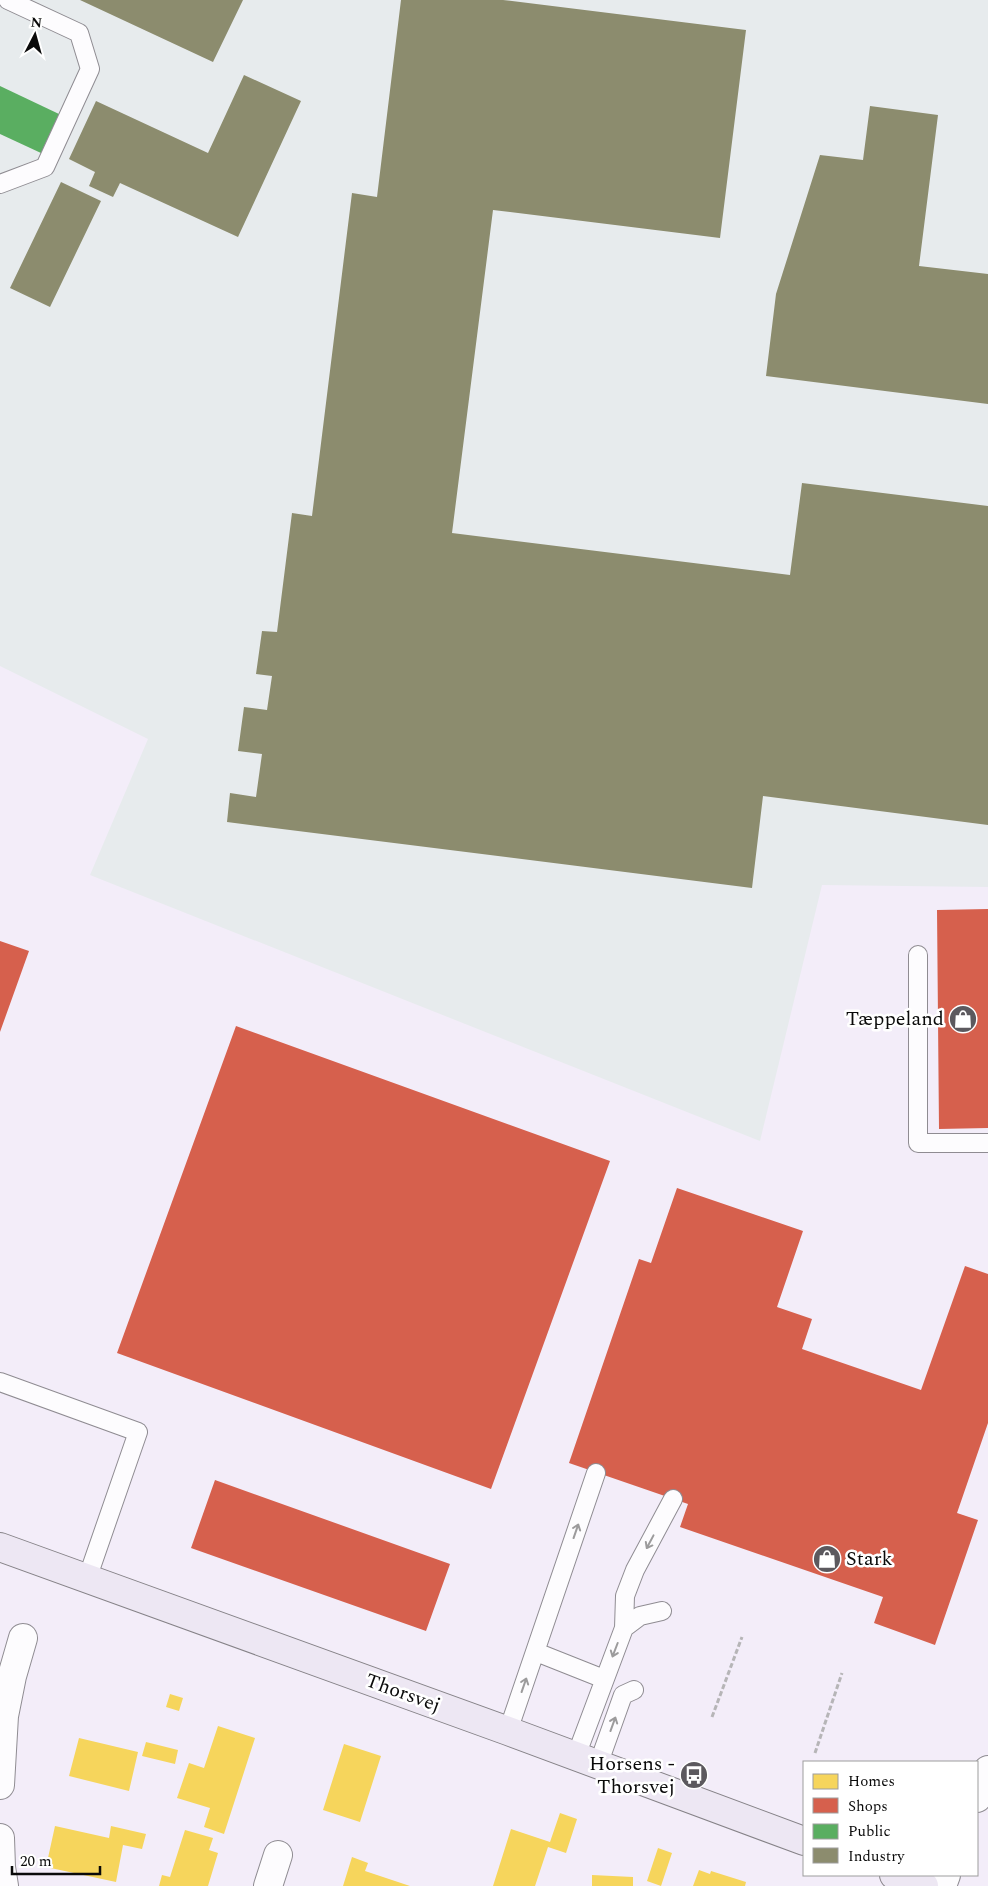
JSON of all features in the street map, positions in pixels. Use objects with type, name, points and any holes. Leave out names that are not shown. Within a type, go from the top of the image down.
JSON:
[{"type":"street","name":"Thorsvej","points":[[0,1547],[508,1731],[803,1841]]},
{"type":"street","points":[[0,1785],[4,1716],[12,1676],[23,1638]]},
{"type":"street","points":[[978,1795],[988,1770]]},
{"type":"street","points":[[0,1838],[4,1886]]},
{"type":"street","points":[[268,1886],[278,1854]]},
{"type":"street","points":[[897,1876],[924,1886]]},
{"type":"lane","points":[[0,184],[45,167],[90,69],[79,33],[8,0]]},
{"type":"lane","points":[[918,955],[918,1143],[988,1143]]},
{"type":"lane","points":[[0,1382],[138,1432],[87,1579]]},
{"type":"lane","points":[[508,1731],[596,1473]]},
{"type":"lane","points":[[587,1761],[604,1679],[624,1628],[625,1596],[635,1570],[673,1499]]},
{"type":"lane","points":[[624,1628],[640,1616],[662,1611]]},
{"type":"lane","points":[[536,1652],[604,1679]]},
{"type":"lane","points":[[587,1761],[623,1695],[634,1690]]},
{"type":"path","points":[[712,1717],[742,1637]]},
{"type":"path","points":[[815,1753],[842,1673]]},
{"type":"shaded area","points":[[0,0],[988,0],[988,887],[822,885],[760,1141],[90,875],[148,739],[0,666]]},
{"type":"building: Homes","points":[[170,1694],[183,1698],[179,1711],[166,1707]]},
{"type":"building: Homes","points":[[218,1726],[255,1738],[224,1834],[204,1827],[210,1808],[177,1798],[189,1763],[204,1768]]},
{"type":"building: Homes","points":[[79,1738],[138,1752],[129,1791],[69,1776]]},
{"type":"building: Homes","points":[[146,1742],[178,1750],[175,1764],[142,1756]]},
{"type":"building: Homes","points":[[344,1744],[381,1756],[360,1822],[323,1810]]},
{"type":"building: Homes","points":[[560,1813],[577,1819],[566,1853],[548,1847],[535,1886],[493,1886],[511,1829],[550,1842]]},
{"type":"building: Homes","points":[[55,1826],[109,1838],[111,1826],[146,1834],[142,1849],[123,1845],[116,1882],[46,1867]]},
{"type":"building: Homes","points":[[185,1830],[213,1838],[209,1850],[218,1853],[208,1886],[159,1886],[162,1875],[170,1877]]},
{"type":"building: Homes","points":[[658,1848],[672,1853],[661,1886],[647,1881]]},
{"type":"building: Homes","points":[[352,1857],[368,1863],[365,1871],[410,1886],[343,1886]]},
{"type":"building: Homes","points":[[699,1870],[710,1874],[711,1871],[746,1882],[745,1886],[693,1886]]},
{"type":"building: Homes","points":[[592,1875],[633,1877],[633,1886],[592,1886]]},
{"type":"building: Shops","name":"Tæppeland","points":[[988,909],[988,1128],[939,1129],[937,910]]},
{"type":"building: Shops","points":[[0,941],[29,951],[0,1032]]},
{"type":"building: Shops","points":[[236,1026],[610,1161],[491,1489],[117,1353]]},
{"type":"building: Shops","points":[[677,1188],[803,1231],[777,1307],[812,1319],[802,1349],[921,1390],[965,1266],[988,1274],[988,1423],[957,1513],[978,1520],[935,1645],[874,1623],[883,1597],[680,1527],[688,1504],[569,1463],[639,1259],[651,1263]]},
{"type":"building: Shops","points":[[215,1480],[450,1564],[426,1631],[191,1548]]},
{"type":"building: Public","points":[[0,86],[59,114],[41,153],[0,134]]},
{"type":"building: Industry","points":[[80,0],[243,0],[213,62]]},
{"type":"building: Industry","points":[[401,0],[503,0],[746,30],[720,238],[493,210],[452,533],[790,575],[802,483],[988,506],[988,825],[763,796],[752,888],[227,822],[230,793],[256,797],[262,754],[238,751],[244,707],[267,710],[272,676],[256,674],[262,631],[277,632],[292,513],[312,516],[352,193],[377,197]]},
{"type":"building: Industry","points":[[244,75],[301,101],[238,237],[120,183],[113,197],[89,186],[95,172],[69,159],[96,101],[208,153]]},
{"type":"building: Industry","points":[[870,106],[938,115],[919,266],[988,274],[988,404],[766,376],[776,294],[820,155],[863,160]]},
{"type":"building: Industry","points":[[61,182],[101,201],[50,307],[10,288]]},
{"type":"place","name":"Tæppeland","points":[[963,1019]]},
{"type":"place","name":"Stark","points":[[827,1559]]},
{"type":"place","name":"Horsens - Thorsvej","points":[[694,1775]]}]
